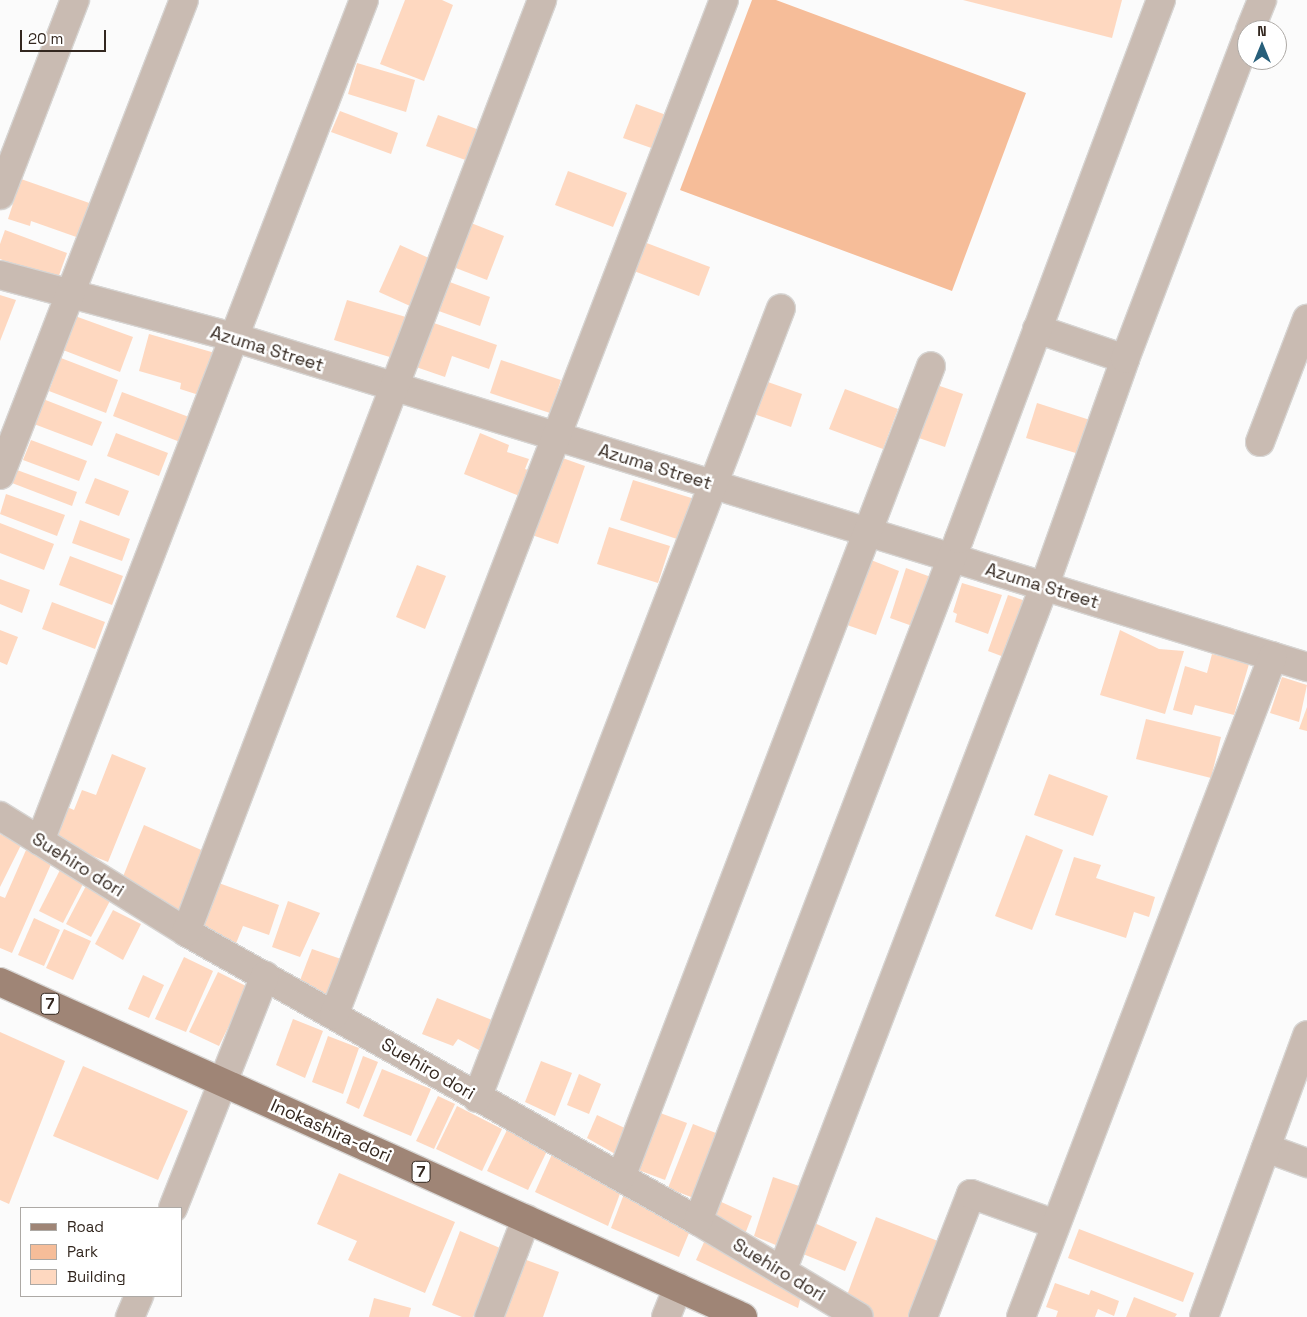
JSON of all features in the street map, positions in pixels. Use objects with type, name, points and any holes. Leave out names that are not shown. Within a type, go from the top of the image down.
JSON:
[{"type":"main road","name":"Inokashira-dori","points":[[0,982],[743,1317]]},
{"type":"street","points":[[0,196],[7,157],[75,0]]},
{"type":"street","points":[[0,475],[68,293],[184,0]]},
{"type":"street","points":[[40,841],[364,0]]},
{"type":"street","points":[[186,932],[542,0]]},
{"type":"street","points":[[334,1014],[724,0]]},
{"type":"street","points":[[698,1221],[951,560],[1161,0]]},
{"type":"street","points":[[1254,20],[1262,0]]},
{"type":"street","points":[[782,1271],[1044,587],[1125,359],[1237,64]]},
{"type":"street","name":"Azuma Street","points":[[0,274],[233,337],[866,531],[951,560],[1307,667]]},
{"type":"street","points":[[477,1098],[781,308]]},
{"type":"street","points":[[1260,442],[1307,319]]},
{"type":"street","points":[[1037,329],[1125,359]]},
{"type":"street","points":[[621,1177],[866,531],[931,366]]},
{"type":"street","points":[[1021,1317],[1273,656]]},
{"type":"street","name":"Suehiro dori","points":[[0,816],[186,932],[334,1014],[477,1098],[698,1221],[859,1317]]},
{"type":"street","points":[[173,1207],[265,976]]},
{"type":"street","points":[[1204,1317],[1307,1035]]},
{"type":"street","points":[[1266,1148],[1307,1163]]},
{"type":"street","points":[[923,1317],[971,1194],[1055,1224]]},
{"type":"street","points":[[489,1317],[526,1220]]},
{"type":"street","points":[[666,1317],[678,1287]]},
{"type":"street","points":[[130,1317],[139,1297]]},
{"type":"green space","points":[[752,0],[776,0],[1026,93],[952,291],[680,190]]},
{"type":"building","points":[[405,0],[442,0],[453,5],[424,81],[380,64]]},
{"type":"building","points":[[963,0],[1122,0],[1112,38]]},
{"type":"building","points":[[357,63],[415,80],[406,112],[348,94]]},
{"type":"building","points":[[636,104],[669,116],[657,150],[623,138]]},
{"type":"building","points":[[340,111],[398,133],[391,154],[331,132]]},
{"type":"building","points":[[438,115],[485,132],[474,163],[426,146]]},
{"type":"building","points":[[568,171],[627,193],[613,227],[555,205]]},
{"type":"building","points":[[21,179],[95,205],[82,239],[31,221],[30,226],[8,219]]},
{"type":"building","points":[[466,221],[504,236],[487,280],[448,265]]},
{"type":"building","points":[[5,230],[67,253],[57,281],[0,259],[0,244]]},
{"type":"building","points":[[644,242],[710,267],[699,296],[634,271]]},
{"type":"building","points":[[400,245],[431,259],[410,306],[379,292]]},
{"type":"building","points":[[447,281],[490,297],[480,326],[436,310]]},
{"type":"building","points":[[0,295],[16,300],[0,341]]},
{"type":"building","points":[[347,300],[406,317],[393,358],[334,340]]},
{"type":"building","points":[[75,316],[133,337],[120,372],[63,350]]},
{"type":"building","points":[[431,322],[497,345],[489,369],[452,356],[445,377],[416,367]]},
{"type":"building","points":[[149,334],[215,353],[202,396],[180,389],[181,383],[139,371]]},
{"type":"building","points":[[61,358],[118,380],[106,413],[49,391]]},
{"type":"building","points":[[501,360],[561,380],[550,413],[490,393]]},
{"type":"building","points":[[765,381],[802,394],[791,427],[754,414]]},
{"type":"building","points":[[934,384],[963,394],[945,447],[916,437]]},
{"type":"building","points":[[845,389],[898,409],[883,449],[829,429]]},
{"type":"building","points":[[122,392],[189,417],[180,442],[113,416]]},
{"type":"building","points":[[43,399],[102,422],[92,446],[34,424]]},
{"type":"building","points":[[1037,403],[1090,420],[1079,454],[1026,438]]},
{"type":"building","points":[[116,433],[168,453],[159,476],[107,456]]},
{"type":"building","points":[[480,433],[509,445],[507,452],[529,459],[525,469],[531,471],[522,497],[464,474]]},
{"type":"building","points":[[31,440],[87,461],[79,481],[23,460]]},
{"type":"building","points":[[557,456],[585,466],[558,544],[529,534]]},
{"type":"building","points":[[17,470],[77,492],[72,506],[12,483]]},
{"type":"building","points":[[95,478],[129,491],[119,516],[85,503]]},
{"type":"building","points":[[633,480],[698,500],[683,541],[620,520]]},
{"type":"building","points":[[6,494],[65,515],[57,536],[0,514]]},
{"type":"building","points":[[80,520],[130,539],[122,561],[72,543]]},
{"type":"building","points":[[0,523],[54,544],[44,570],[0,553]]},
{"type":"building","points":[[609,527],[670,546],[658,583],[597,564]]},
{"type":"building","points":[[70,556],[123,576],[112,605],[59,585]]},
{"type":"building","points":[[871,560],[899,571],[876,635],[847,625]]},
{"type":"building","points":[[417,565],[446,576],[425,629],[396,617]]},
{"type":"building","points":[[906,568],[931,577],[915,627],[890,618]]},
{"type":"building","points":[[0,579],[30,590],[22,613],[0,604]]},
{"type":"building","points":[[962,583],[1002,595],[988,634],[955,622],[957,614],[953,612]]},
{"type":"building","points":[[1008,595],[1032,603],[1012,660],[988,651]]},
{"type":"building","points":[[52,602],[105,622],[95,649],[42,629]]},
{"type":"building","points":[[0,630],[18,637],[7,665],[0,662]]},
{"type":"building","points":[[1120,630],[1159,649],[1184,651],[1165,714],[1100,695]]},
{"type":"building","points":[[1212,654],[1249,664],[1234,715],[1195,705],[1192,715],[1173,710],[1185,666],[1207,673]]},
{"type":"building","points":[[1282,677],[1307,685],[1299,722],[1270,713]]},
{"type":"building","points":[[1307,707],[1307,731],[1299,729]]},
{"type":"building","points":[[1146,719],[1221,737],[1211,778],[1136,759]]},
{"type":"building","points":[[112,754],[146,768],[108,862],[52,840],[65,806],[74,810],[82,790],[96,795]]},
{"type":"building","points":[[1049,774],[1108,796],[1093,836],[1034,815]]},
{"type":"building","points":[[144,825],[206,852],[184,913],[122,879]]},
{"type":"building","points":[[0,834],[21,845],[0,887]]},
{"type":"building","points":[[1026,835],[1063,850],[1032,930],[995,916]]},
{"type":"building","points":[[26,850],[52,862],[12,953],[0,948],[0,896],[5,898]]},
{"type":"building","points":[[1074,857],[1101,865],[1096,878],[1155,897],[1149,917],[1134,912],[1126,938],[1055,915]]},
{"type":"building","points":[[60,870],[84,882],[63,923],[39,911]]},
{"type":"building","points":[[216,882],[279,905],[269,935],[243,926],[235,946],[202,928]]},
{"type":"building","points":[[87,884],[112,897],[91,937],[66,924]]},
{"type":"building","points":[[288,901],[320,913],[300,957],[272,947]]},
{"type":"building","points":[[113,910],[141,924],[123,960],[95,944]]},
{"type":"building","points":[[34,918],[60,930],[44,966],[18,955]]},
{"type":"building","points":[[64,929],[91,941],[73,980],[46,968]]},
{"type":"building","points":[[312,949],[341,959],[326,997],[299,983]]},
{"type":"building","points":[[184,957],[213,971],[186,1032],[155,1019]]},
{"type":"building","points":[[218,972],[248,987],[219,1046],[189,1032]]},
{"type":"building","points":[[143,975],[164,985],[149,1018],[128,1009]]},
{"type":"building","points":[[437,998],[492,1020],[479,1050],[458,1039],[453,1046],[422,1034]]},
{"type":"building","points":[[293,1019],[323,1031],[305,1078],[276,1065]]},
{"type":"building","points":[[0,1032],[65,1061],[9,1204],[0,1200]]},
{"type":"building","points":[[328,1036],[359,1048],[343,1094],[312,1082]]},
{"type":"building","points":[[363,1056],[378,1062],[359,1109],[346,1103]]},
{"type":"building","points":[[541,1061],[572,1073],[555,1116],[525,1102]]},
{"type":"building","points":[[83,1066],[188,1111],[158,1180],[53,1136]]},
{"type":"building","points":[[382,1069],[431,1089],[411,1136],[363,1116]]},
{"type":"building","points":[[579,1074],[601,1084],[589,1114],[567,1105]]},
{"type":"building","points":[[438,1096],[455,1104],[434,1149],[416,1141]]},
{"type":"building","points":[[457,1106],[502,1129],[482,1171],[436,1149]]},
{"type":"building","points":[[655,1111],[687,1123],[665,1180],[633,1168]]},
{"type":"building","points":[[597,1115],[629,1130],[617,1155],[587,1138]]},
{"type":"building","points":[[693,1124],[726,1137],[701,1201],[668,1188]]},
{"type":"building","points":[[507,1130],[548,1149],[528,1190],[487,1171]]},
{"type":"building","points":[[553,1152],[621,1191],[608,1226],[535,1192]]},
{"type":"building","points":[[339,1173],[455,1222],[425,1293],[348,1260],[357,1241],[317,1224]]},
{"type":"building","points":[[773,1177],[799,1186],[778,1246],[754,1236]]},
{"type":"building","points":[[624,1194],[689,1233],[679,1257],[611,1228]]},
{"type":"building","points":[[717,1200],[752,1216],[745,1234],[710,1215]]},
{"type":"building","points":[[876,1217],[938,1241],[911,1317],[865,1317],[843,1306]]},
{"type":"building","points":[[810,1221],[857,1242],[845,1271],[798,1252]]},
{"type":"building","points":[[1079,1229],[1194,1273],[1183,1302],[1068,1258]]},
{"type":"building","points":[[460,1231],[500,1248],[473,1317],[462,1317],[432,1305]]},
{"type":"building","points":[[705,1240],[801,1296],[798,1308],[696,1260]]},
{"type":"building","points":[[521,1258],[559,1272],[543,1317],[499,1317]]},
{"type":"building","points":[[1055,1283],[1089,1295],[1091,1290],[1119,1301],[1114,1316],[1098,1309],[1095,1317],[1056,1317],[1058,1311],[1046,1307]]},
{"type":"building","points":[[1134,1297],[1177,1314],[1175,1317],[1126,1317]]},
{"type":"building","points":[[374,1298],[411,1308],[409,1317],[369,1317]]}]
